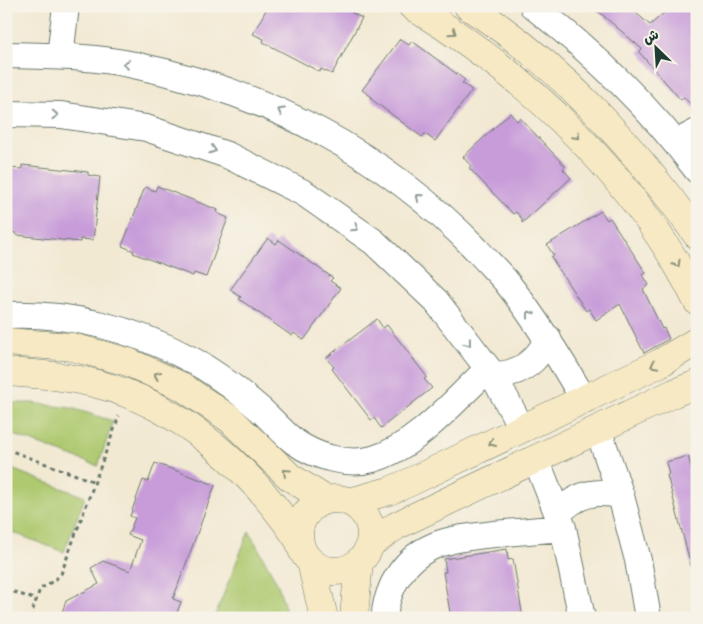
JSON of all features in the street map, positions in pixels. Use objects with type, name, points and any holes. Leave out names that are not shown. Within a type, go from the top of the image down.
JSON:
[{"type":"street","points":[[60,56],[66,6]]},
{"type":"street","points":[[412,6],[452,30],[516,79],[575,133],[628,194],[674,259],[697,301]]},
{"type":"street","points":[[468,6],[520,43],[561,77],[599,114],[645,166],[697,235]]},
{"type":"street","points":[[533,6],[572,37],[629,90],[687,138],[697,170]]},
{"type":"street","points":[[6,55],[60,56],[132,64],[204,82],[272,107],[338,140],[398,180],[454,226],[505,280],[548,338],[584,400]]},
{"type":"street","points":[[6,114],[61,115],[146,128],[227,155],[304,193],[374,242],[436,301],[490,372],[522,428]]},
{"type":"street","points":[[6,315],[60,317],[104,326],[147,339],[188,358],[227,382],[262,411],[294,442],[318,455],[344,461],[372,460],[397,450],[419,434],[490,372]]},
{"type":"street","points":[[490,372],[504,375],[527,366],[543,349],[548,338]]},
{"type":"street","points":[[324,618],[299,531],[308,511],[316,504],[370,497],[408,483],[660,363],[697,341]]},
{"type":"street","points":[[6,342],[72,347],[128,362],[181,386],[230,418],[290,477],[338,501],[358,508],[365,516],[371,535],[364,553],[354,618]]},
{"type":"street","points":[[6,372],[52,374],[98,384],[142,400],[184,423],[221,451],[272,504],[306,552],[320,568],[330,570],[350,567],[396,526],[674,393],[697,384]]},
{"type":"street","points":[[598,429],[621,496],[638,560],[648,618]]},
{"type":"street","points":[[536,459],[560,521],[582,618]]},
{"type":"street","points":[[560,521],[571,502],[586,494],[598,492],[621,496]]},
{"type":"street","points":[[385,618],[390,592],[400,572],[416,555],[435,544],[457,538],[560,521]]},
{"type":"path","points":[[33,618],[32,612],[40,589],[61,574],[127,394]]},
{"type":"path","points":[[6,450],[95,482]]},
{"type":"path","points":[[6,589],[36,600]]},
{"type":"green space","points":[[6,403],[32,403],[71,408],[113,421],[98,466],[6,432]]},
{"type":"green space","points":[[6,467],[85,497],[64,552],[6,530]]},
{"type":"green space","points":[[249,531],[278,585],[288,618],[214,618]]},
{"type":"building","points":[[268,6],[355,6],[352,13],[362,18],[332,74],[321,69],[320,72],[263,42],[264,39],[253,34]]},
{"type":"building","points":[[592,6],[628,6],[650,25],[672,6],[697,6],[697,112],[684,97],[681,100],[639,52],[642,49]]},
{"type":"building","points":[[400,39],[409,45],[412,41],[465,80],[462,83],[472,90],[435,141],[425,134],[422,137],[371,99],[372,97],[362,90]]},
{"type":"building","points":[[510,113],[517,121],[520,118],[565,166],[563,169],[571,178],[522,223],[522,219],[516,212],[513,214],[469,168],[471,166],[463,157]]},
{"type":"building","points":[[22,165],[88,172],[88,175],[100,177],[93,240],[80,239],[80,242],[16,235],[16,233],[6,232],[6,212],[11,168],[22,169]]},
{"type":"building","points":[[157,186],[218,210],[217,213],[228,218],[206,277],[194,273],[193,276],[133,253],[134,251],[122,246],[145,187],[155,191]]},
{"type":"building","points":[[601,211],[607,220],[610,218],[646,273],[643,275],[649,285],[643,289],[662,329],[664,328],[669,339],[644,353],[620,304],[596,320],[589,309],[586,311],[551,257],[554,256],[547,245]]},
{"type":"building","points":[[268,238],[276,244],[279,240],[333,278],[330,281],[341,288],[304,340],[294,333],[292,336],[239,299],[241,297],[230,290]]},
{"type":"building","points":[[377,319],[383,328],[387,325],[427,377],[424,379],[432,388],[381,428],[374,418],[371,420],[332,369],[334,367],[326,358]]},
{"type":"building","points":[[688,456],[692,470],[697,469],[697,565],[691,566],[667,475],[669,474],[666,462]]},
{"type":"building","points":[[155,463],[215,485],[173,599],[181,602],[175,618],[60,618],[66,601],[99,584],[91,568],[103,561],[130,571],[141,540],[128,535],[135,518],[130,516],[143,480],[148,482]]},
{"type":"building","points":[[507,549],[508,560],[513,559],[523,618],[451,618],[443,572],[446,572],[444,559]]}]
